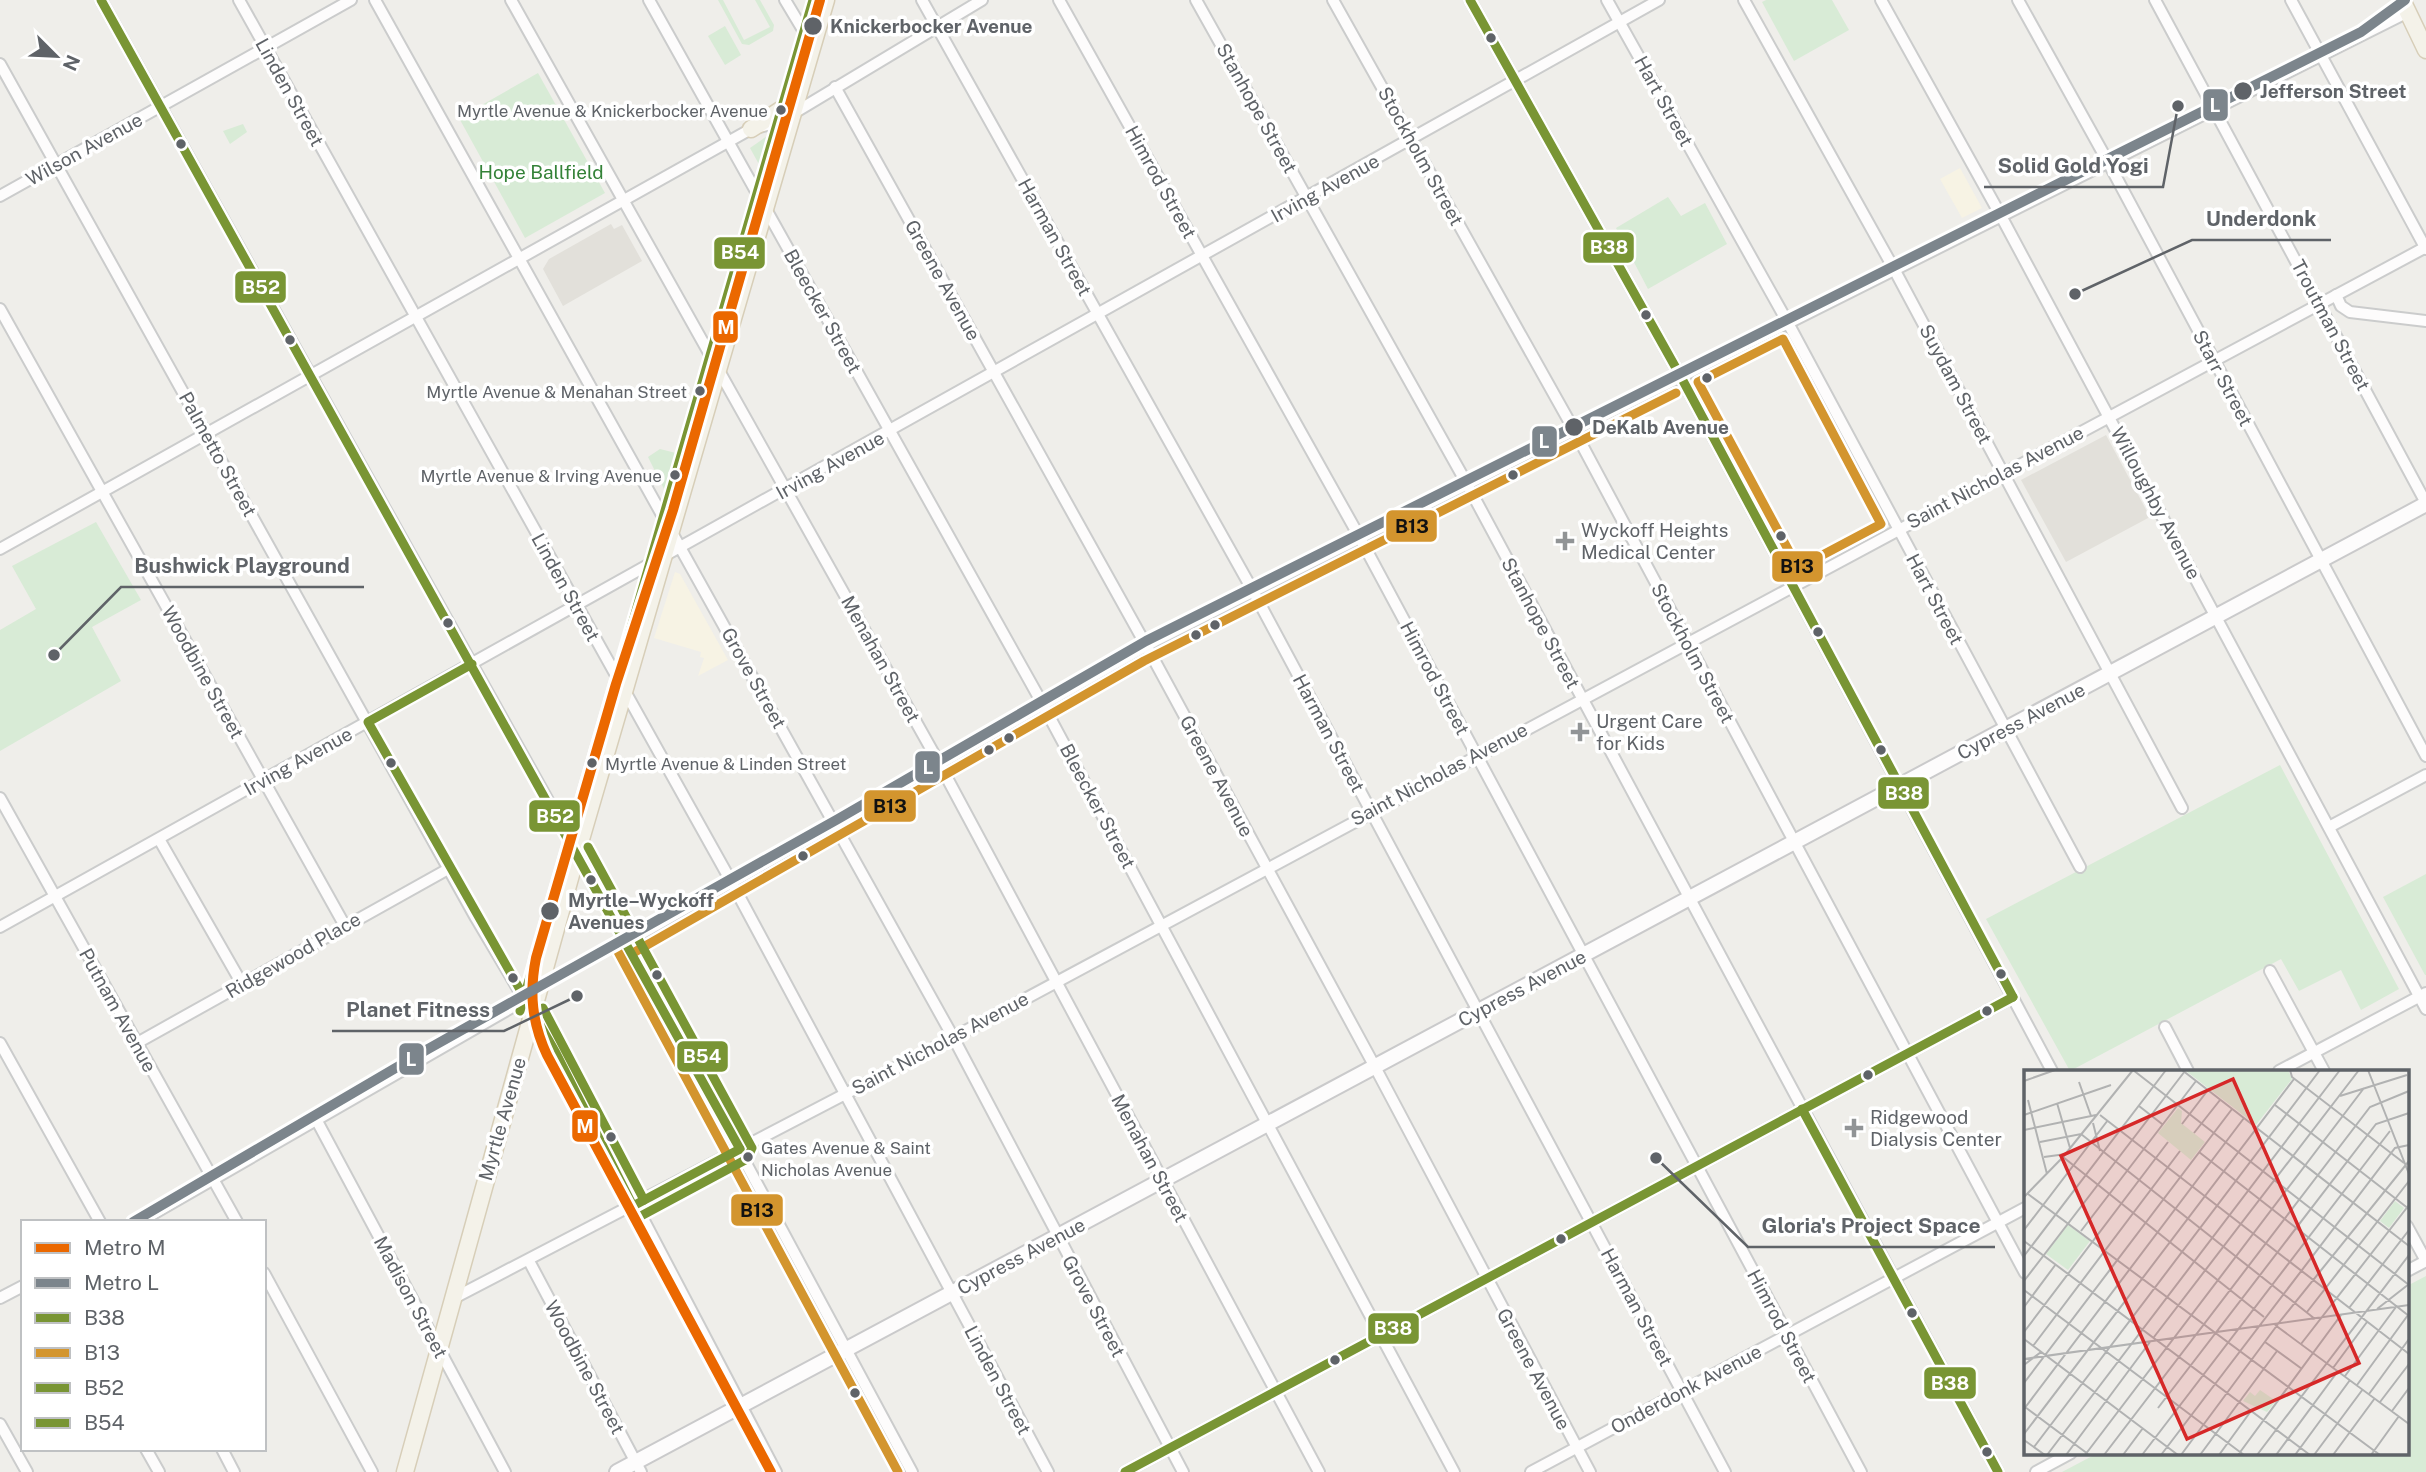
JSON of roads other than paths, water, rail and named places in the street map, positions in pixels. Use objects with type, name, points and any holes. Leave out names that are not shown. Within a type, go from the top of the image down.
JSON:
[{"type":"main road","name":"Myrtle Avenue","points":[[405,1472],[532,1002],[578,853],[826,0]]},
{"type":"main road","points":[[2405,6],[2425,43]]},
{"type":"main road","points":[[751,129],[794,106]]},
{"type":"main road","name":"Cypress Avenue","points":[[617,1472],[638,1467],[740,1405],[2426,504]]},
{"type":"street","points":[[101,0],[578,853],[912,1472]]},
{"type":"street","name":"Linden Street","points":[[239,0],[732,883],[1048,1472]]},
{"type":"street","name":"Wilson Avenue","points":[[0,196],[351,0]]},
{"type":"street","name":"Grove Street","points":[[375,0],[672,528],[953,1037],[1183,1472]]},
{"type":"street","name":"Menahan Street","points":[[511,0],[939,763],[1319,1472]]},
{"type":"street","name":"Bleecker Street","points":[[649,0],[1042,703],[1454,1472]]},
{"type":"street","points":[[785,0],[812,45]]},
{"type":"street","name":"Harman Street","points":[[922,0],[1254,591],[1725,1472]]},
{"type":"street","points":[[794,106],[835,87],[982,0]]},
{"type":"street","name":"Himrod Street","points":[[1059,0],[1360,538],[1861,1472]]},
{"type":"street","name":"Stanhope Street","points":[[1196,0],[1467,484],[1998,1472]]},
{"type":"street","name":"Stockholm Street","points":[[1333,0],[1574,430],[2024,1271]]},
{"type":"street","points":[[1470,0],[1681,377],[2051,1070]]},
{"type":"street","name":"Hart Street","points":[[1607,0],[1788,323],[2080,867]]},
{"type":"street","name":"Irving Avenue","points":[[0,927],[1659,0]]},
{"type":"street","name":"Suydam Street","points":[[1744,0],[1894,269],[2182,808]]},
{"type":"street","name":"Willoughby Avenue","points":[[1881,0],[2001,216],[2329,827],[2423,995],[2426,1009]]},
{"type":"street","name":"Starr Street","points":[[2018,0],[2108,162],[2426,756]]},
{"type":"street","name":"Troutman Street","points":[[2155,0],[2426,504]]},
{"type":"street","points":[[2291,0],[2426,248]]},
{"type":"street","points":[[627,942],[1147,645],[2322,55],[2405,6]]},
{"type":"street","name":"Palmetto Street","points":[[0,64],[450,868],[532,1002],[634,1206],[776,1472]]},
{"type":"street","name":"Greene Avenue","points":[[835,87],[1147,645],[1376,1067],[1590,1472]]},
{"type":"street","points":[[0,549],[751,129]]},
{"type":"street","name":"Saint Nicholas Avenue","points":[[452,1299],[953,1037],[2003,472],[2426,248]]},
{"type":"street","points":[[2336,295],[2341,306],[2350,312],[2426,321]]},
{"type":"street","name":"Woodbine Street","points":[[0,309],[345,926]]},
{"type":"street","points":[[2329,827],[2426,775]]},
{"type":"street","name":"Putnam Avenue","points":[[0,798],[236,1220]]},
{"type":"street","points":[[159,838],[242,985]]},
{"type":"street","name":"Ridgewood Place","points":[[137,1044],[450,868]]},
{"type":"street","points":[[2270,971],[2323,1070]]},
{"type":"street","points":[[2282,1070],[2423,995]]},
{"type":"street","points":[[1125,1472],[2012,997]]},
{"type":"street","points":[[143,1220],[532,1002]]},
{"type":"street","points":[[2165,1027],[2187,1070]]},
{"type":"street","points":[[0,1043],[99,1220]]},
{"type":"street","name":"Madison Street","points":[[317,1121],[505,1472]]},
{"type":"street","name":"Onderdonk Avenue","points":[[1531,1472],[2024,1209]]},
{"type":"street","points":[[2408,1228],[2426,1261],[2408,1270]]},
{"type":"street","name":"Woodbine Street","points":[[529,1261],[638,1467]]},
{"type":"street","points":[[266,1277],[372,1472]]},
{"type":"street","points":[[1,1294],[21,1287]]},
{"type":"street","points":[[0,1424],[27,1472]]},
{"type":"street","points":[[147,1451],[159,1472]]},
{"type":"street","points":[[223,1451],[234,1472]]},
{"type":"street","points":[[2036,1472],[2069,1454]]},
{"type":"metro line","name":"M","points":[[771,1472],[547,1055],[535,1019],[533,983],[536,958],[616,684],[673,510],[820,0]]},
{"type":"metro line","name":"L","points":[[136,1220],[428,1049],[838,819],[1146,641],[2361,32],[2405,0]]},
{"type":"place","name":"Knickerbocker Avenue","points":[[813,26]]},
{"type":"place","name":"Jefferson Street","points":[[2243,91]]},
{"type":"place","name":"Solid Gold Yogi","points":[[2178,106]]},
{"type":"place","name":"Myrtle Avenue & Knickerbocker Avenue","points":[[781,110]]},
{"type":"place","name":"Underdonk","points":[[2075,294]]},
{"type":"place","name":"Myrtle Avenue & Menahan Street","points":[[700,391]]},
{"type":"place","name":"DeKalb Avenue","points":[[1574,427]]},
{"type":"place","name":"Myrtle Avenue & Irving Avenue","points":[[675,475]]},
{"type":"place","name":"Wyckoff Heights Medical Center","points":[[1565,541]]},
{"type":"place","name":"Bushwick Playground","points":[[54,655]]},
{"type":"place","name":"Urgent Care for Kids","points":[[1580,732]]},
{"type":"place","name":"Myrtle Avenue & Linden Street","points":[[592,763]]},
{"type":"place","name":"Myrtle–Wyckoff Avenues","points":[[550,911]]},
{"type":"place","name":"Planet Fitness","points":[[577,996]]},
{"type":"place","name":"Ridgewood Dialysis Center","points":[[1854,1128]]},
{"type":"place","name":"Gates Avenue & Saint Nicholas Avenue","points":[[748,1157]]},
{"type":"place","name":"Gloria's Project Space","points":[[1656,1158]]},
{"type":"park label","name":"Hope Ballfield","points":[[541,172]]}]
